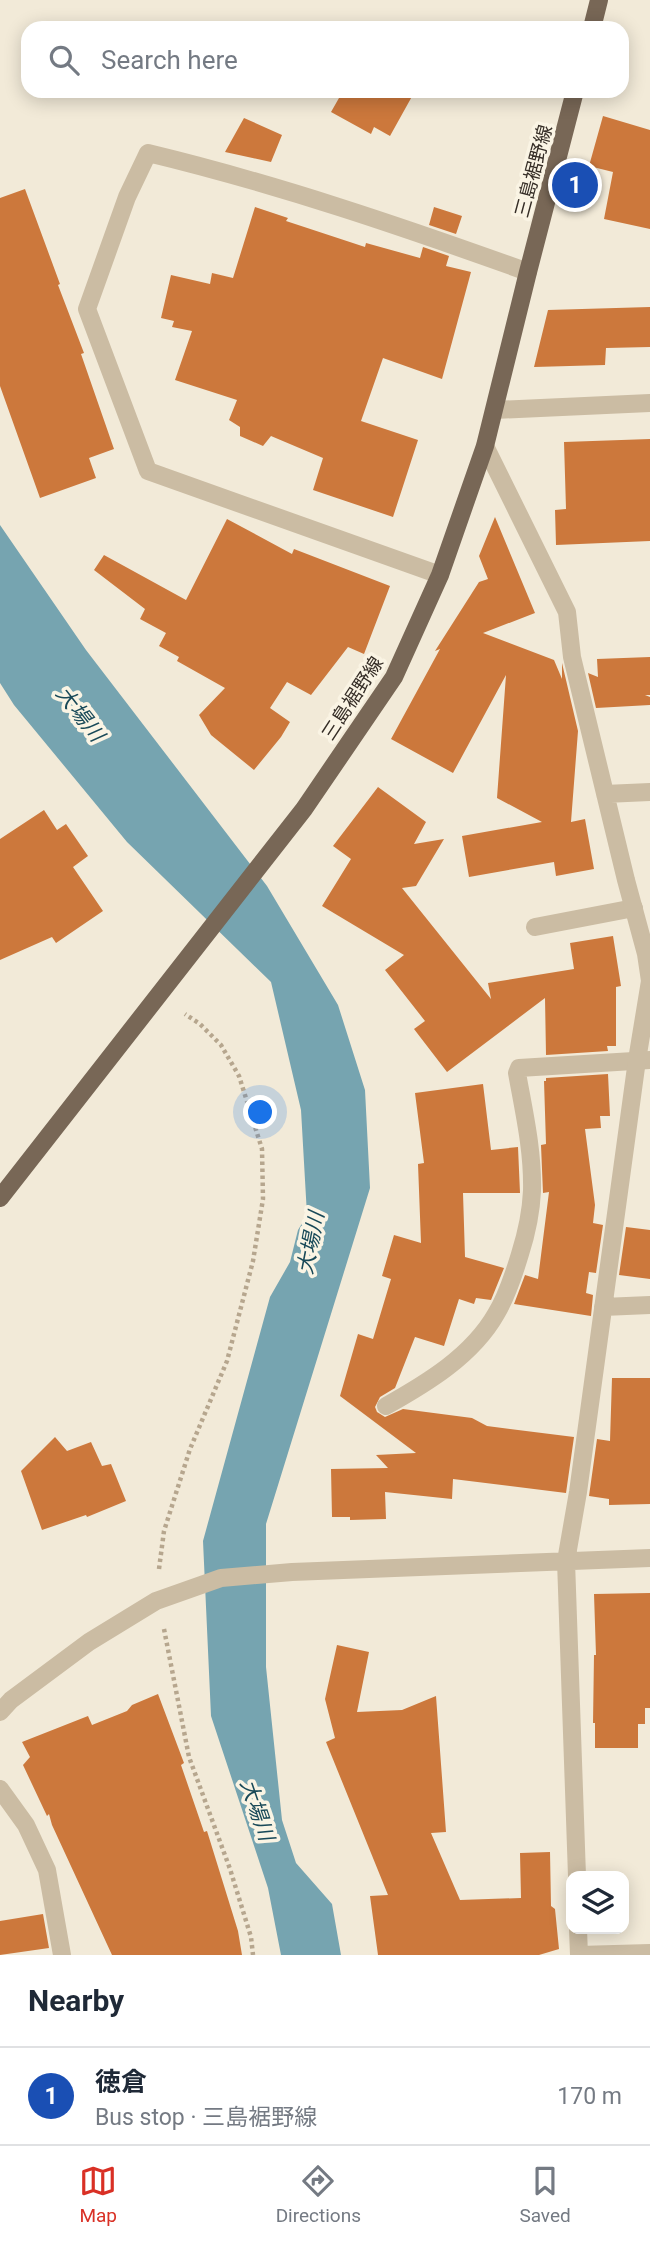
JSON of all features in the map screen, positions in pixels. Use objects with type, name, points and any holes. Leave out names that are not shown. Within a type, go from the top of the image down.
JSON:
[{"type":"main road","points":[[594,21],[599,0]]},
{"type":"main road","name":"三島裾野線","points":[[0,1198],[304,809],[394,677],[440,575],[485,446],[573,98]]},
{"type":"street","points":[[440,575],[148,471],[87,309],[127,197],[148,153],[221,170],[420,233],[528,272]]},
{"type":"street","points":[[495,410],[650,403]]},
{"type":"street","points":[[485,446],[567,612],[572,657],[646,954],[650,981],[643,1060],[566,1561],[577,1871]]},
{"type":"street","points":[[606,794],[650,792]]},
{"type":"street","points":[[536,927],[634,908]]},
{"type":"street","points":[[386,1406],[416,1389],[452,1363],[478,1338],[496,1314],[515,1270],[530,1220],[532,1188],[528,1132],[517,1073],[519,1068],[643,1060]]},
{"type":"street","points":[[603,1307],[650,1306]]},
{"type":"street","points":[[0,1712],[11,1700],[89,1642],[156,1601],[221,1578],[292,1572],[650,1558]]},
{"type":"street","points":[[0,1789],[26,1825],[47,1870],[62,1955]]},
{"type":"street","points":[[578,1934],[579,1955],[650,1953]]},
{"type":"path","points":[[185,1014],[200,1024],[221,1045],[239,1076],[262,1149],[263,1199],[253,1261],[227,1361],[190,1449],[164,1531],[156,1601],[168,1642],[189,1757],[230,1869],[251,1937],[253,1955]]},
{"type":"water","name":"大場川","points":[[0,525],[86,650],[267,886],[338,1005],[365,1090],[370,1188],[266,1524],[266,1667],[282,1820],[296,1863],[332,1904],[341,1955],[281,1955],[268,1888],[211,1716],[203,1541],[270,1297],[290,1262],[298,1230],[307,1215],[301,1110],[271,982],[127,842],[14,705],[0,683]]},
{"type":"building","points":[[339,98],[411,98],[390,136],[374,127],[371,134],[331,112]]},
{"type":"building","points":[[603,116],[650,130],[650,229],[604,219],[613,172],[589,166]]},
{"type":"building","points":[[244,118],[282,135],[271,162],[225,152]]},
{"type":"building","points":[[25,189],[84,353],[81,354],[114,449],[89,458],[96,478],[40,498],[0,386],[0,198]]},
{"type":"building","points":[[255,207],[288,218],[286,221],[365,247],[366,243],[420,258],[423,247],[449,256],[446,266],[471,272],[442,379],[383,358],[361,421],[418,440],[393,517],[313,490],[323,458],[271,436],[263,446],[240,436],[240,427],[229,420],[237,400],[175,380],[192,331],[172,327],[174,321],[161,318],[171,275],[210,284],[212,273],[233,278]]},
{"type":"building","points":[[434,207],[462,216],[456,234],[429,225]]},
{"type":"building","points":[[650,307],[650,347],[606,348],[605,365],[534,367],[548,310]]},
{"type":"building","points":[[650,439],[650,541],[556,545],[555,510],[566,509],[564,442]]},
{"type":"building","points":[[495,517],[535,613],[483,633],[554,660],[562,679],[562,663],[578,731],[571,822],[585,819],[594,869],[556,876],[554,862],[469,877],[462,836],[542,822],[497,798],[506,675],[453,773],[391,739],[440,649],[435,651],[479,582],[488,579],[479,556]]},
{"type":"building","points":[[227,519],[292,554],[294,549],[390,586],[364,654],[348,647],[311,695],[287,682],[270,708],[290,722],[254,770],[211,735],[199,715],[225,688],[177,661],[179,657],[159,646],[166,633],[140,619],[145,609],[94,570],[104,555],[186,600]]},
{"type":"building","points":[[650,657],[650,695],[645,695],[650,697],[650,705],[596,708],[588,673],[598,677],[597,659]]},
{"type":"building","points":[[378,787],[426,822],[414,844],[444,839],[416,886],[402,888],[491,999],[488,983],[574,969],[570,943],[613,936],[621,986],[616,987],[616,1046],[607,1046],[608,1051],[546,1055],[545,998],[447,1072],[414,1029],[425,1021],[385,970],[404,955],[322,906],[351,859],[333,846]]},
{"type":"building","points":[[44,810],[57,830],[66,824],[88,856],[73,867],[103,911],[56,943],[52,937],[0,960],[0,839]]},
{"type":"building","points":[[608,1074],[610,1116],[600,1116],[601,1128],[585,1129],[595,1205],[593,1223],[603,1225],[596,1273],[589,1272],[586,1293],[593,1295],[591,1316],[514,1304],[525,1275],[538,1279],[549,1192],[543,1193],[541,1145],[546,1144],[544,1081],[546,1078]]},
{"type":"building","points":[[483,1084],[491,1150],[518,1147],[520,1193],[463,1193],[465,1257],[504,1268],[491,1300],[476,1298],[474,1304],[459,1299],[444,1346],[415,1337],[395,1388],[380,1397],[375,1407],[377,1412],[385,1417],[403,1409],[472,1418],[487,1426],[574,1437],[566,1493],[453,1479],[452,1499],[385,1492],[386,1519],[350,1520],[350,1517],[332,1517],[331,1469],[388,1468],[376,1455],[416,1453],[340,1396],[358,1334],[373,1339],[391,1279],[382,1276],[394,1235],[421,1243],[418,1164],[424,1163],[415,1093]]},
{"type":"building","points":[[626,1227],[650,1230],[650,1279],[619,1275]]},
{"type":"building","points":[[612,1378],[650,1378],[650,1504],[609,1505],[609,1499],[589,1496],[597,1439],[610,1441]]},
{"type":"building","points":[[55,1437],[67,1451],[91,1442],[102,1466],[111,1464],[126,1501],[87,1517],[86,1515],[42,1530],[21,1471]]},
{"type":"building","points":[[650,1593],[650,1708],[645,1708],[645,1724],[638,1724],[638,1748],[595,1748],[594,1594]]},
{"type":"building","points":[[337,1645],[369,1652],[357,1712],[402,1710],[436,1696],[446,1832],[431,1833],[460,1900],[521,1898],[520,1853],[550,1852],[551,1906],[555,1909],[559,1949],[539,1955],[378,1955],[370,1896],[388,1895],[326,1742],[335,1738],[325,1699]]},
{"type":"building","points":[[158,1694],[184,1763],[181,1765],[204,1832],[207,1831],[238,1931],[242,1955],[112,1955],[49,1814],[47,1816],[23,1765],[30,1757],[22,1742],[88,1716],[92,1725],[127,1711],[132,1705]]},
{"type":"building","points":[[43,1914],[49,1948],[0,1955],[0,1921]]},
{"type":"place","name":"徳倉","points":[[575,185]]}]
